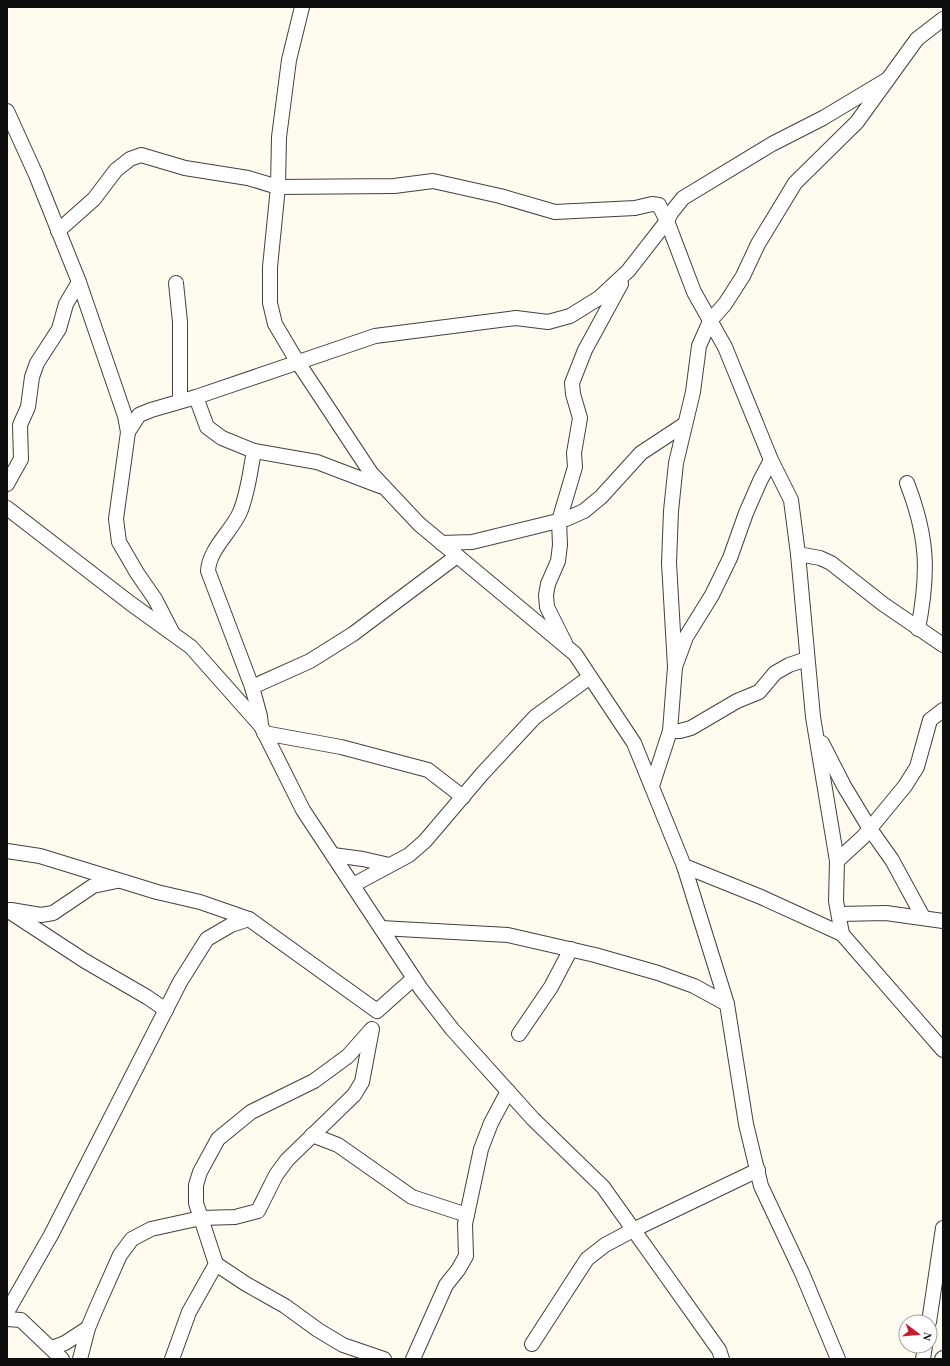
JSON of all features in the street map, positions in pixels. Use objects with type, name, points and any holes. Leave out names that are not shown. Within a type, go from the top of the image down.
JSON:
[{"type":"street","points":[[302,7],[289,60],[279,137],[278,187],[270,267],[270,303],[276,324],[297,362],[371,473],[419,524],[574,654],[634,742],[684,866],[728,1004],[746,1124],[761,1186],[802,1273],[838,1359]]},
{"type":"street","points":[[652,786],[670,731],[675,667],[669,563],[676,463],[694,392],[700,346],[710,320],[725,304],[743,276],[758,244],[795,183],[846,135],[917,39],[943,18]]},
{"type":"street","points":[[568,649],[547,607],[548,584],[558,561],[560,545],[559,521],[575,467],[574,453],[580,428],[580,418],[573,394],[575,374],[585,350],[628,272],[668,221],[671,213],[683,198],[772,144],[823,118],[888,79]]},
{"type":"street","points":[[7,111],[10,126],[36,175],[79,282],[114,381],[128,432],[116,519],[119,542],[137,573],[155,599],[173,634]]},
{"type":"street","points":[[58,231],[94,199],[116,170],[130,159],[138,156],[149,157],[185,168],[248,178],[278,187],[394,186],[433,181],[500,196],[555,212],[620,209],[656,204],[659,205],[668,221],[694,292],[725,347],[771,460],[791,500],[798,554],[807,659],[815,728],[837,861],[836,900],[842,934]]},
{"type":"street","points":[[128,432],[139,415],[375,336],[516,318],[548,322],[570,316],[599,298],[628,272]]},
{"type":"street","points":[[7,484],[21,459],[20,425],[28,407],[32,377],[37,363],[59,328],[66,304],[79,282]]},
{"type":"street","points":[[176,283],[180,322],[180,401]]},
{"type":"street","points":[[196,397],[209,430],[222,438],[254,451],[317,462],[385,488]]},
{"type":"street","points":[[441,543],[472,542],[559,521],[584,511],[601,496],[641,453],[685,424]]},
{"type":"street","points":[[254,451],[247,490],[240,512],[210,560],[208,571],[252,687],[262,729]]},
{"type":"street","points":[[675,667],[686,637],[712,595],[730,558],[746,513],[771,460]]},
{"type":"street","points":[[907,483],[922,533],[926,575],[924,598],[918,629]]},
{"type":"street","points":[[7,508],[190,647],[262,729],[303,810],[414,978],[452,1029],[533,1119],[603,1187],[718,1350],[722,1359]]},
{"type":"street","points":[[7,522],[21,520]]},
{"type":"street","points":[[798,554],[820,558],[832,563],[883,604],[918,629],[935,638],[943,645]]},
{"type":"street","points":[[252,687],[310,661],[334,646],[412,591],[457,556]]},
{"type":"street","points":[[670,731],[680,731],[691,728],[737,701],[759,692],[775,673],[789,664],[807,659]]},
{"type":"street","points":[[353,886],[409,855],[425,841],[535,717],[590,678]]},
{"type":"street","points":[[837,861],[870,829],[905,786],[917,767],[930,720],[943,710]]},
{"type":"street","points":[[815,728],[844,786],[870,829],[892,860],[923,918]]},
{"type":"street","points":[[262,729],[428,770],[463,797]]},
{"type":"street","points":[[7,851],[40,856],[119,880],[200,902],[249,919],[377,1011]]},
{"type":"street","points":[[333,855],[363,859],[389,865]]},
{"type":"street","points":[[684,866],[761,897],[842,934],[943,1050]]},
{"type":"street","points":[[7,910],[41,915],[53,913],[93,886],[119,880]]},
{"type":"street","points":[[7,910],[85,961],[147,997],[166,1010]]},
{"type":"street","points":[[839,914],[886,913],[943,921]]},
{"type":"street","points":[[7,1312],[51,1235],[180,982],[207,939],[231,925],[249,919]]},
{"type":"street","points":[[381,928],[508,935],[571,949],[658,973],[694,986],[728,1004]]},
{"type":"street","points":[[519,1034],[551,987],[571,949]]},
{"type":"street","points":[[80,1359],[88,1328],[120,1255],[132,1239],[151,1229],[201,1218],[235,1217],[258,1211],[276,1175],[284,1165],[312,1135],[354,1096],[362,1082],[377,1011],[414,978]]},
{"type":"street","points":[[372,1029],[348,1056],[314,1081],[251,1112],[218,1139],[200,1172],[196,1185],[196,1203],[216,1264],[246,1284],[286,1306],[318,1330],[343,1345],[384,1359]]},
{"type":"street","points":[[413,1359],[446,1285],[458,1270],[466,1256],[467,1215],[481,1148],[491,1123],[508,1091]]},
{"type":"street","points":[[312,1135],[338,1145],[412,1197],[467,1215]]},
{"type":"street","points":[[532,1344],[587,1259],[605,1245],[758,1170]]},
{"type":"street","points":[[930,1314],[943,1228]]},
{"type":"street","points":[[172,1359],[189,1312],[216,1264]]},
{"type":"street","points":[[7,1319],[21,1320],[62,1359]]},
{"type":"street","points":[[52,1348],[65,1343],[88,1328]]}]
